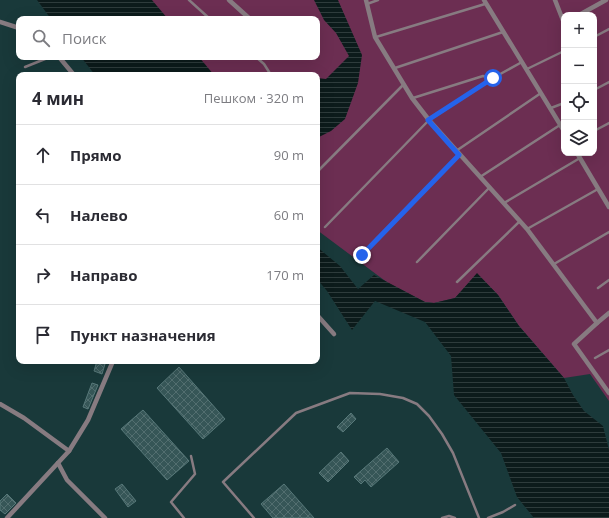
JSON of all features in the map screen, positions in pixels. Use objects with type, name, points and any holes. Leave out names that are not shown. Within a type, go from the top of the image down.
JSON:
[{"type":"street","points":[[229,0],[247,16]]},
{"type":"street","points":[[555,0],[561,15]]},
{"type":"street","points":[[584,12],[606,0]]},
{"type":"street","points":[[366,2],[375,37],[412,98],[428,120],[455,151],[527,229],[597,323]]},
{"type":"street","points":[[485,2],[560,125]]},
{"type":"street","points":[[0,22],[16,27]]},
{"type":"street","points":[[62,60],[72,72]]},
{"type":"street","points":[[579,156],[609,207]]},
{"type":"street","points":[[609,313],[574,344],[609,393]]},
{"type":"street","points":[[320,318],[334,334]]},
{"type":"street","points":[[7,518],[69,451],[88,420],[112,364]]},
{"type":"street","points":[[0,404],[24,418],[69,451]]},
{"type":"street","points":[[58,463],[67,480],[105,518]]},
{"type":"lane","points":[[189,0],[207,16]]},
{"type":"lane","points":[[366,2],[378,0]]},
{"type":"lane","points":[[375,37],[485,2]]},
{"type":"lane","points":[[597,35],[609,29]]},
{"type":"lane","points":[[394,68],[503,32]]},
{"type":"lane","points":[[527,69],[561,53]]},
{"type":"lane","points":[[26,67],[43,60]]},
{"type":"lane","points":[[259,60],[269,72]]},
{"type":"lane","points":[[325,227],[428,120],[493,78],[522,62]]},
{"type":"lane","points":[[412,98],[483,76],[493,78]]},
{"type":"lane","points":[[597,88],[609,82]]},
{"type":"lane","points":[[320,169],[404,84]]},
{"type":"lane","points":[[455,151],[541,93]]},
{"type":"lane","points":[[550,108],[561,104]]},
{"type":"lane","points":[[597,129],[609,123]]},
{"type":"lane","points":[[480,177],[560,125]]},
{"type":"lane","points":[[362,255],[459,155]]},
{"type":"lane","points":[[504,203],[576,156]]},
{"type":"lane","points":[[417,262],[490,188]]},
{"type":"lane","points":[[527,229],[598,189]]},
{"type":"lane","points":[[457,282],[520,221]]},
{"type":"lane","points":[[554,264],[609,232]]},
{"type":"lane","points":[[598,288],[609,280]]},
{"type":"lane","points":[[595,358],[609,350]]},
{"type":"lane","points":[[254,518],[223,482],[296,413],[350,393],[380,394],[403,398],[417,404],[429,416],[453,453],[479,518]]},
{"type":"lane","points":[[184,518],[171,502],[195,474],[191,456]]},
{"type":"lane","points":[[488,518],[515,505]]},
{"type":"lane","points":[[442,518],[449,516],[455,518]]},
{"type":"shaded area","points":[[37,0],[152,0],[165,16],[49,16]]},
{"type":"shaded area","points":[[140,0],[609,0],[609,401],[590,374],[564,378],[519,326],[498,295],[477,274],[455,298],[434,303],[425,302],[388,283],[320,232],[320,72],[204,72],[194,60],[320,60],[320,16],[154,16]]},
{"type":"shaded area","points":[[314,0],[338,0],[362,55],[358,83],[345,119],[331,131],[320,136],[320,78],[326,79],[349,56],[336,33],[324,20]]},
{"type":"shaded area","points":[[83,60],[202,60],[212,72],[93,72]]},
{"type":"shaded area","points":[[320,249],[340,266],[358,289],[374,275],[425,302],[434,303],[455,298],[477,273],[498,295],[519,326],[564,378],[584,411],[603,426],[609,450],[609,518],[534,518],[517,497],[501,453],[454,395],[451,356],[425,322],[375,301],[352,330],[320,283]]},
{"type":"building","points":[[96,364],[105,364],[102,374],[94,371]]},
{"type":"building","points":[[179,367],[225,419],[203,439],[157,388]]},
{"type":"building","points":[[92,383],[98,385],[88,409],[83,407]]},
{"type":"building","points":[[143,410],[189,461],[167,480],[121,429]]},
{"type":"building","points":[[351,413],[356,419],[343,432],[337,427]]},
{"type":"building","points":[[387,448],[399,462],[371,487],[365,480],[361,484],[354,477]]},
{"type":"building","points":[[341,452],[349,461],[328,482],[319,473]]},
{"type":"building","points":[[122,484],[136,501],[128,507],[115,489]]},
{"type":"building","points":[[284,484],[314,518],[273,518],[261,504]]},
{"type":"building","points":[[7,494],[16,503],[5,514],[0,510],[0,501]]},
{"type":"route","points":[[362,255],[459,155],[428,120],[493,78]]}]
